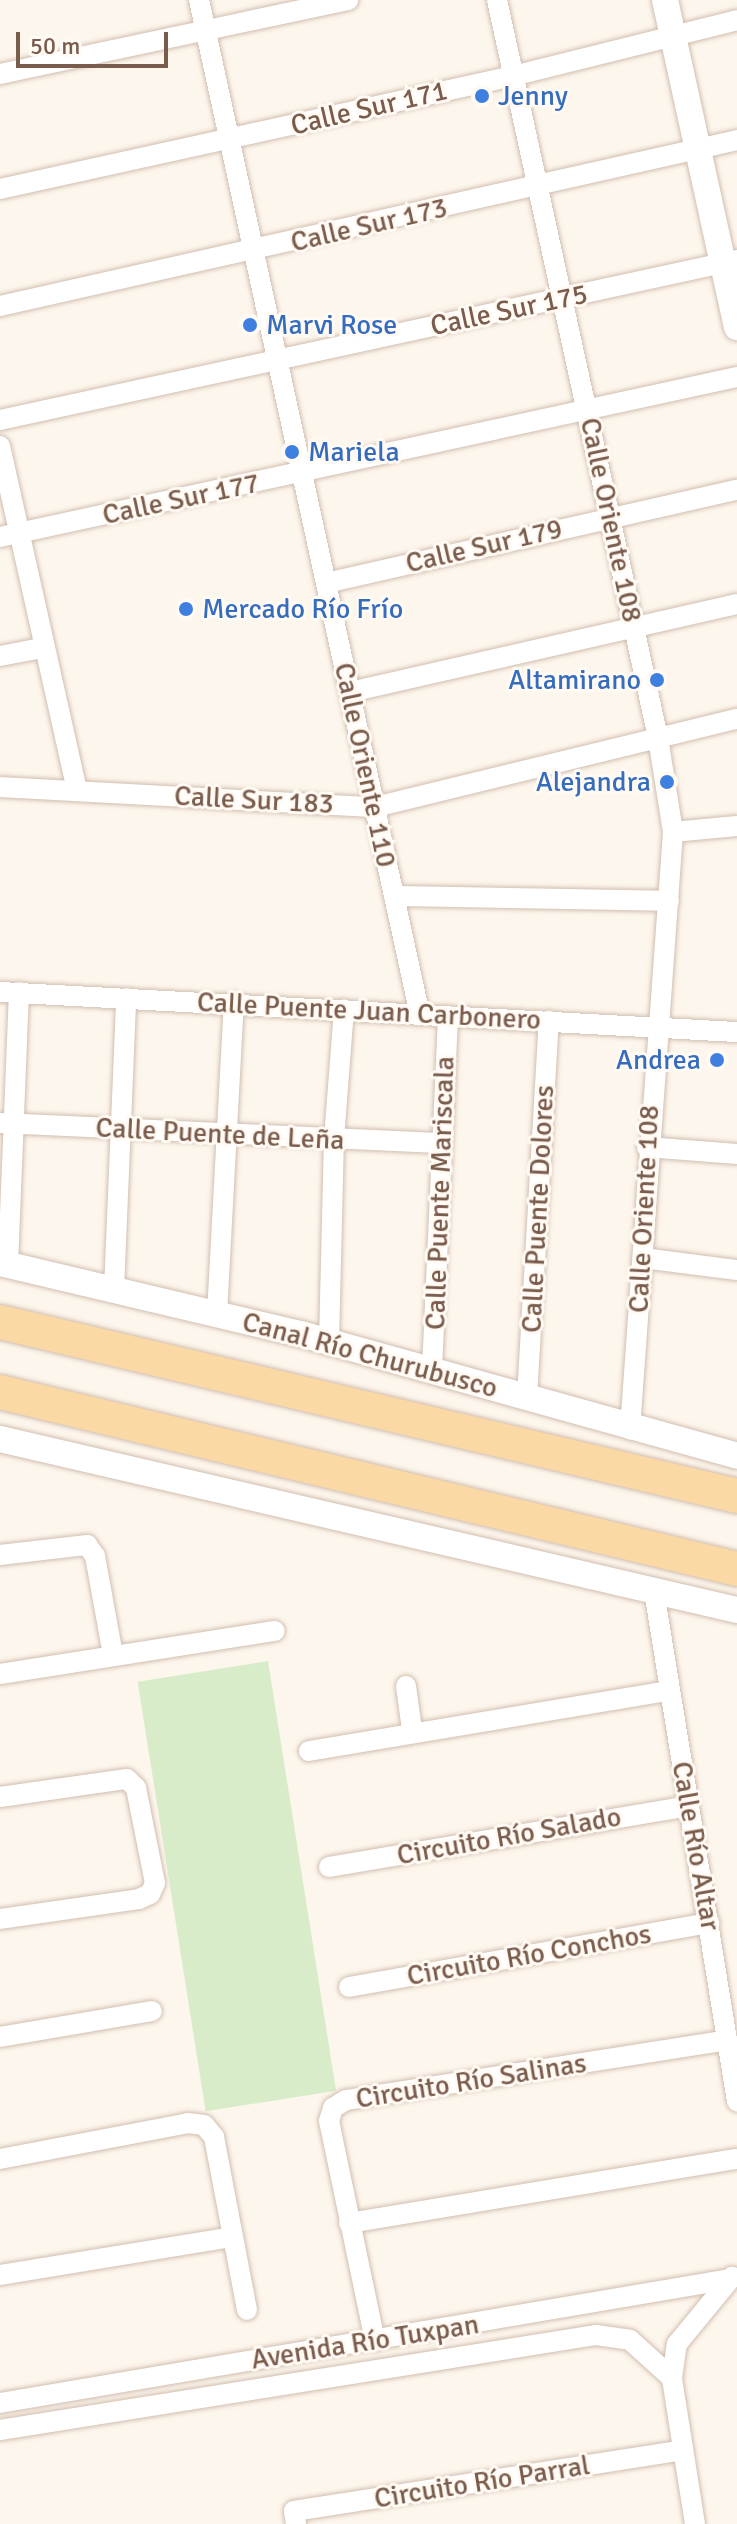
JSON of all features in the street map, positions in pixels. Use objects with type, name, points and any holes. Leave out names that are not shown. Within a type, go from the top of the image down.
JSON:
[{"type":"main road","name":"Canal Río Churubusco","points":[[0,1322],[737,1496]]},
{"type":"main road","points":[[0,1392],[737,1569]]},
{"type":"street","name":"Calle Oriente 110","points":[[199,0],[420,1015]]},
{"type":"street","points":[[0,74],[348,0]]},
{"type":"street","name":"Calle Oriente 108","points":[[497,0],[658,738],[673,832],[647,1147],[643,1258],[630,1429]]},
{"type":"street","points":[[665,0],[699,149],[730,261],[737,327]]},
{"type":"street","name":"Calle Sur 171","points":[[0,189],[513,76],[737,20]]},
{"type":"street","name":"Calle Sur 173","points":[[0,306],[737,140]]},
{"type":"street","name":"Calle Sur 175","points":[[0,420],[730,261]]},
{"type":"street","name":"Calle Sur 177","points":[[10,535],[737,377]]},
{"type":"street","points":[[0,446],[10,535],[77,791]]},
{"type":"street","name":"Calle Sur 179","points":[[326,583],[610,516],[737,490]]},
{"type":"street","points":[[350,692],[737,604]]},
{"type":"street","points":[[0,656],[42,648]]},
{"type":"street","name":"Calle Sur 183","points":[[0,787],[375,807],[737,719]]},
{"type":"street","points":[[673,832],[737,826]]},
{"type":"street","points":[[394,896],[669,901]]},
{"type":"street","points":[[4,1264],[10,992]]},
{"type":"street","name":"Calle Puente Juan Carbonero","points":[[10,992],[737,1032]]},
{"type":"street","points":[[114,1290],[126,998]]},
{"type":"street","points":[[217,1314],[234,1002]]},
{"type":"street","points":[[329,1342],[334,1139],[344,1009]]},
{"type":"street","name":"Calle Puente Mariscala","points":[[432,1370],[448,1016]]},
{"type":"street","name":"Calle Puente Dolores","points":[[527,1398],[549,1021]]},
{"type":"street","name":"Calle Puente de Leña","points":[[7,1124],[440,1143]]},
{"type":"street","points":[[647,1147],[737,1154]]},
{"type":"street","points":[[643,1258],[737,1270]]},
{"type":"street","name":"Canal Río Churubusco","points":[[4,1264],[329,1342],[630,1429],[737,1456]]},
{"type":"street","points":[[0,1439],[737,1610]]},
{"type":"street","points":[[0,1555],[72,1543],[87,1545],[95,1556],[113,1655]]},
{"type":"street","name":"Calle Río Altar","points":[[654,1591],[737,2101]]},
{"type":"street","points":[[0,1674],[275,1631]]},
{"type":"street","points":[[406,1686],[412,1730]]},
{"type":"street","points":[[309,1751],[412,1730],[669,1691]]},
{"type":"street","points":[[0,1797],[127,1779],[136,1788],[155,1883],[150,1894],[139,1899],[0,1919]]},
{"type":"street","name":"Circuito Río Salado","points":[[329,1867],[689,1806]]},
{"type":"street","name":"Circuito Río Conchos","points":[[349,1987],[709,1923]]},
{"type":"street","points":[[0,2037],[152,2011]]},
{"type":"street","name":"Circuito Río Salinas","points":[[375,2341],[329,2121],[333,2108],[346,2100],[727,2040]]},
{"type":"street","points":[[0,2159],[188,2123],[204,2125],[214,2137],[247,2310]]},
{"type":"street","points":[[349,2223],[737,2159]]},
{"type":"street","points":[[0,2275],[233,2237]]},
{"type":"street","points":[[695,2524],[672,2378],[677,2344],[734,2275]]},
{"type":"street","name":"Avenida Río Tuxpan","points":[[0,2403],[375,2341],[734,2275]]},
{"type":"street","name":"Avenida Río Tuxpan","points":[[0,2430],[596,2335],[630,2340],[672,2378]]},
{"type":"street","name":"Circuito Río Parral","points":[[296,2524],[294,2511],[683,2450]]},
{"type":"green space","points":[[268,1661],[336,2091],[206,2111],[138,1682]]},
{"type":"place","name":"Jenny","points":[[482,96]]},
{"type":"place","name":"Marvi Rose","points":[[250,325]]},
{"type":"place","name":"Mariela","points":[[292,452]]},
{"type":"place","name":"Mercado Río Frío","points":[[186,609]]},
{"type":"place","name":"Altamirano","points":[[657,680]]},
{"type":"place","name":"Alejandra","points":[[667,782]]},
{"type":"place","name":"Andrea","points":[[717,1060]]}]
